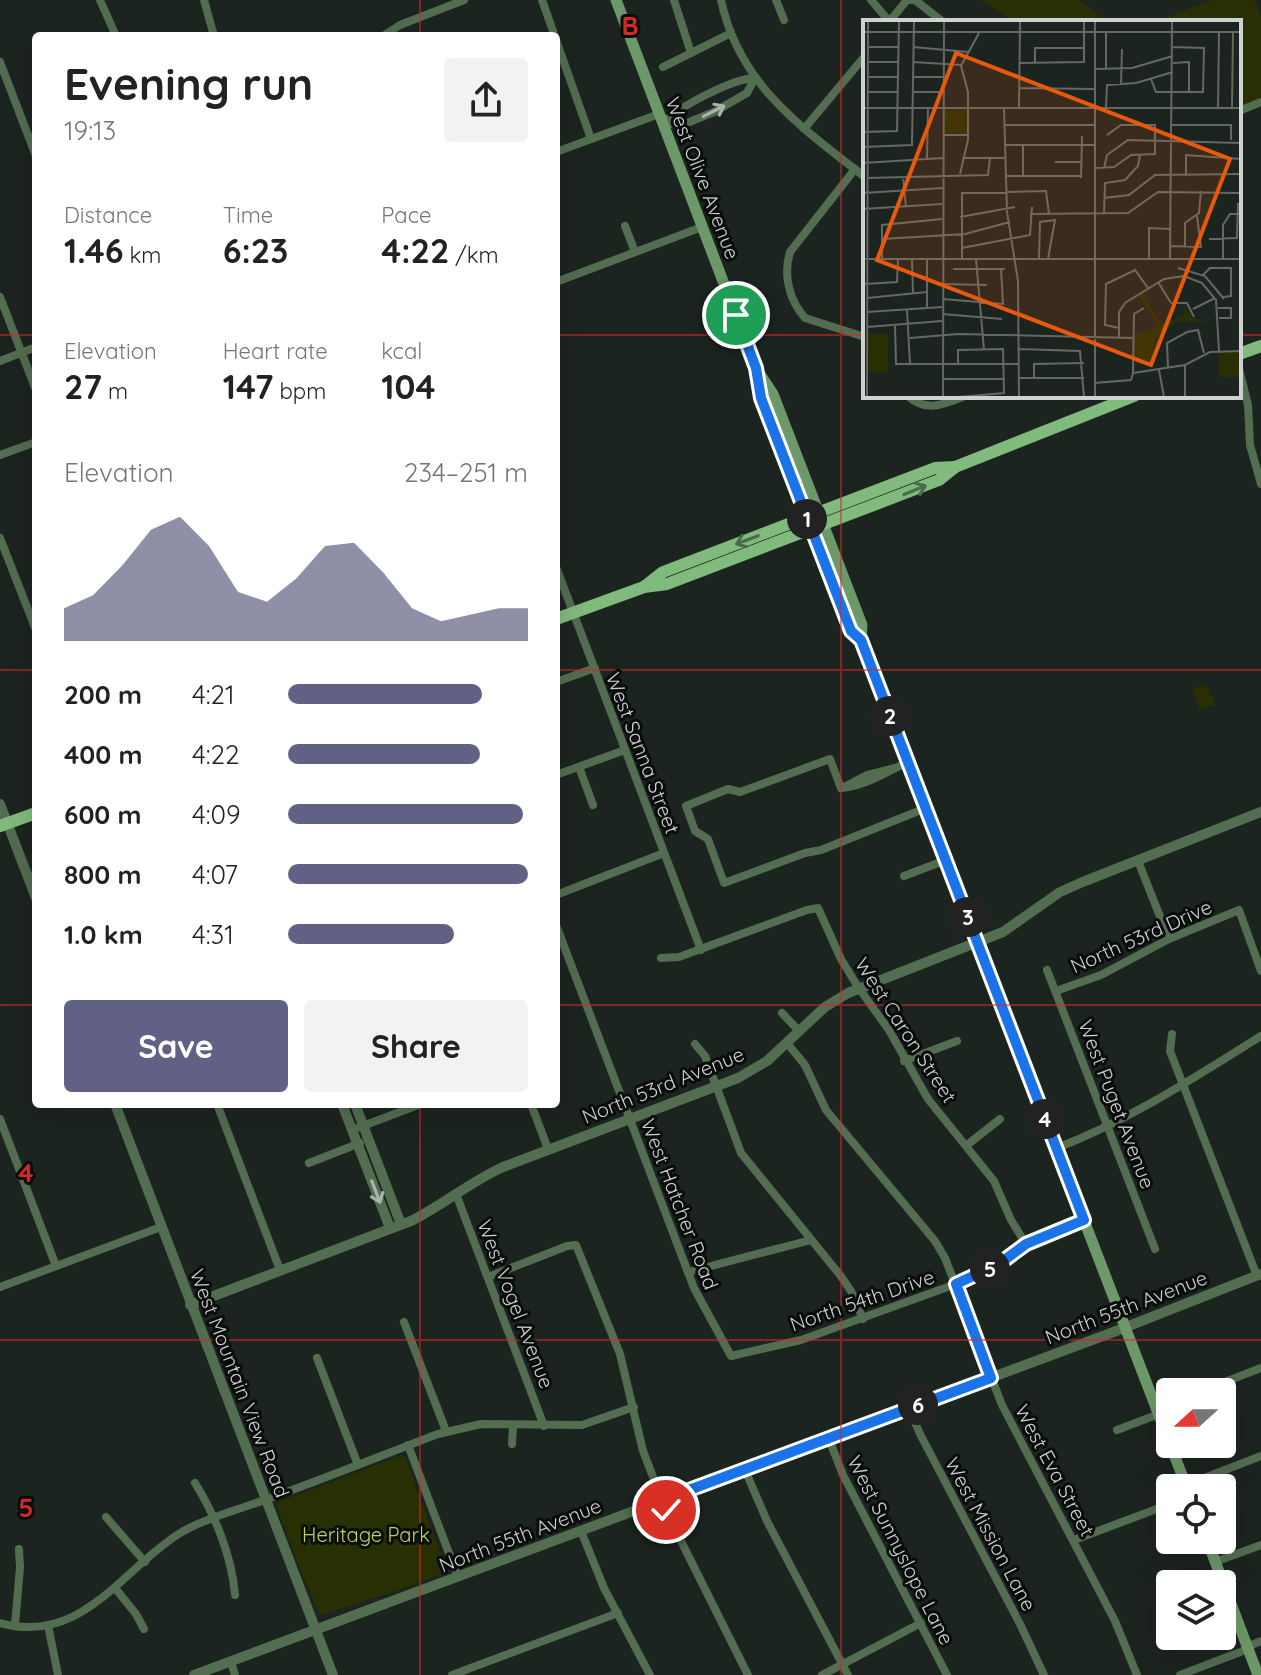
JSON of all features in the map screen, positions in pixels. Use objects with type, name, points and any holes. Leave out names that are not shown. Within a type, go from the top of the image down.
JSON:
[{"type":"main road","name":"West Olive Avenue","points":[[616,0],[756,368],[773,394],[851,631],[861,640],[1156,1406]]},
{"type":"main road","points":[[1241,353],[1261,346]]},
{"type":"main road","points":[[560,618],[644,587],[663,572],[815,522],[935,468],[955,467],[1129,398]]},
{"type":"main road","points":[[4,825],[32,814]]},
{"type":"main road","points":[[1212,1554],[1258,1675]]},
{"type":"street","points":[[100,0],[114,32]]},
{"type":"street","points":[[204,0],[213,32]]},
{"type":"street","points":[[389,32],[464,0]]},
{"type":"street","points":[[542,0],[552,32]]},
{"type":"street","points":[[674,0],[691,53]]},
{"type":"street","points":[[721,0],[731,33],[755,78],[777,106],[863,175]]},
{"type":"street","points":[[776,0],[784,20]]},
{"type":"street","points":[[871,0],[888,20]]},
{"type":"street","points":[[890,20],[907,0],[915,0],[940,20]]},
{"type":"street","points":[[663,67],[731,33]]},
{"type":"street","points":[[560,57],[591,139]]},
{"type":"street","points":[[0,62],[32,146]]},
{"type":"street","points":[[804,129],[862,68]]},
{"type":"street","points":[[661,118],[682,125],[714,112],[747,93],[755,78]]},
{"type":"street","points":[[560,151],[661,118],[739,79],[755,78]]},
{"type":"street","points":[[1241,110],[1261,102]]},
{"type":"street","points":[[855,169],[790,252],[786,277],[799,311],[805,318],[863,336]]},
{"type":"street","points":[[625,226],[635,252]]},
{"type":"street","points":[[560,280],[702,227]]},
{"type":"street","points":[[0,297],[32,379]]},
{"type":"street","points":[[0,361],[32,348]]},
{"type":"street","points":[[1241,377],[1248,405],[1250,445],[1261,484]]},
{"type":"street","points":[[910,398],[918,404],[935,407],[960,398]]},
{"type":"street","points":[[0,455],[32,443]]},
{"type":"street","points":[[0,538],[32,620]]},
{"type":"street","name":"West Sanna Street","points":[[560,577],[701,950]]},
{"type":"street","points":[[560,681],[595,668]]},
{"type":"street","points":[[560,774],[625,750]]},
{"type":"street","points":[[909,762],[886,775],[841,788],[830,759],[740,792],[728,789],[686,806],[695,831],[708,839],[724,883],[821,850],[926,808]]},
{"type":"street","points":[[579,767],[593,805]]},
{"type":"street","points":[[0,804],[4,825],[32,889]]},
{"type":"street","name":"North 53rd Avenue","points":[[190,1305],[427,1213],[485,1175],[752,1071],[825,1007],[858,987],[1018,923],[1060,892],[1261,812]]},
{"type":"street","points":[[560,893],[664,853]]},
{"type":"street","points":[[904,876],[946,860]]},
{"type":"street","points":[[1138,861],[1169,939]]},
{"type":"street","name":"West Caron Street","points":[[701,950],[818,908],[841,959],[858,987],[889,1030],[928,1099],[994,1181],[1011,1220],[1026,1244]]},
{"type":"street","name":"North 53rd Drive","points":[[1056,991],[1101,975],[1169,939],[1239,910],[1261,971]]},
{"type":"street","name":"West Hatcher Road","points":[[560,936],[688,1272],[705,1311],[731,1356]]},
{"type":"street","points":[[661,958],[679,957],[701,950]]},
{"type":"street","name":"West Puget Avenue","points":[[1047,970],[1155,1249]]},
{"type":"street","points":[[782,1013],[799,1031]]},
{"type":"street","points":[[1172,1034],[1170,1051],[1259,1275]]},
{"type":"street","points":[[1057,1148],[1108,1127],[1261,1036]]},
{"type":"street","points":[[904,1061],[957,1041]]},
{"type":"street","name":"West Eva Street","points":[[787,1043],[805,1065],[826,1110],[935,1241],[956,1284],[1002,1405],[1115,1621],[1137,1675]]},
{"type":"street","points":[[695,1044],[705,1056],[741,1153],[851,1291],[863,1319]]},
{"type":"street","name":"West Mountain View Road","points":[[116,1108],[333,1675]]},
{"type":"street","points":[[219,1108],[280,1270]]},
{"type":"street","points":[[345,1108],[358,1128]]},
{"type":"street","points":[[356,1108],[358,1128],[396,1226]]},
{"type":"street","points":[[358,1128],[410,1108]]},
{"type":"street","points":[[533,1108],[548,1149]]},
{"type":"street","points":[[0,1119],[56,1266]]},
{"type":"street","points":[[967,1145],[1000,1119]]},
{"type":"street","points":[[309,1163],[363,1142]]},
{"type":"street","name":"West Vogel Avenue","points":[[456,1194],[544,1426]]},
{"type":"street","name":"North 54th Drive","points":[[731,1356],[801,1340],[956,1284],[999,1264],[1026,1244],[1084,1220]]},
{"type":"street","points":[[0,1287],[161,1227]]},
{"type":"street","points":[[688,1272],[811,1240]]},
{"type":"street","points":[[488,1277],[576,1245],[620,1354],[643,1451],[662,1500],[679,1541],[748,1675]]},
{"type":"street","name":"North 55th Avenue","points":[[194,1675],[1259,1275]]},
{"type":"street","points":[[404,1322],[446,1431]]},
{"type":"street","points":[[317,1358],[358,1465]]},
{"type":"street","points":[[1235,1378],[1261,1368]]},
{"type":"street","points":[[0,1623],[48,1625],[86,1610],[179,1534],[446,1431],[481,1424],[582,1425],[634,1407]]},
{"type":"street","name":"West Mission Lane","points":[[909,1408],[1044,1675]]},
{"type":"street","points":[[1117,1430],[1156,1412]]},
{"type":"street","points":[[512,1444],[513,1425]]},
{"type":"street","name":"West Sunnyslope Lane","points":[[829,1439],[843,1475],[947,1675]]},
{"type":"street","points":[[408,1445],[458,1577]]},
{"type":"street","points":[[1217,1474],[1261,1456]]},
{"type":"street","points":[[745,1470],[767,1521],[848,1675]]},
{"type":"street","points":[[195,1483],[230,1562],[235,1595]]},
{"type":"street","points":[[1074,1540],[1156,1509]]},
{"type":"street","points":[[106,1517],[145,1562]]},
{"type":"street","points":[[581,1531],[604,1588],[650,1675]]},
{"type":"street","points":[[1215,1562],[1261,1545]]},
{"type":"street","points":[[15,1625],[19,1549]]},
{"type":"street","points":[[115,1588],[144,1629]]},
{"type":"street","points":[[452,1675],[618,1613]]},
{"type":"street","points":[[822,1675],[921,1623]]},
{"type":"street","points":[[48,1625],[58,1675]]},
{"type":"street","points":[[1180,1675],[1261,1641]]},
{"type":"street","points":[[231,1662],[235,1675]]},
{"type":"green space","points":[[981,0],[1079,0],[1105,20],[1012,20]]},
{"type":"green space","points":[[1211,0],[1254,0],[1261,16],[1261,98],[1241,105],[1241,20],[1160,20]]},
{"type":"green space","points":[[1207,684],[1215,705],[1200,710],[1192,689]]},
{"type":"green space","name":"Heritage Park","points":[[402,1455],[447,1571],[321,1615],[296,1559],[277,1503]]},
{"type":"route","points":[[666,1510],[662,1500],[991,1378],[956,1284],[999,1264],[1026,1244],[1084,1220],[861,640],[851,631],[815,539],[761,398],[756,368],[736,315]]}]
